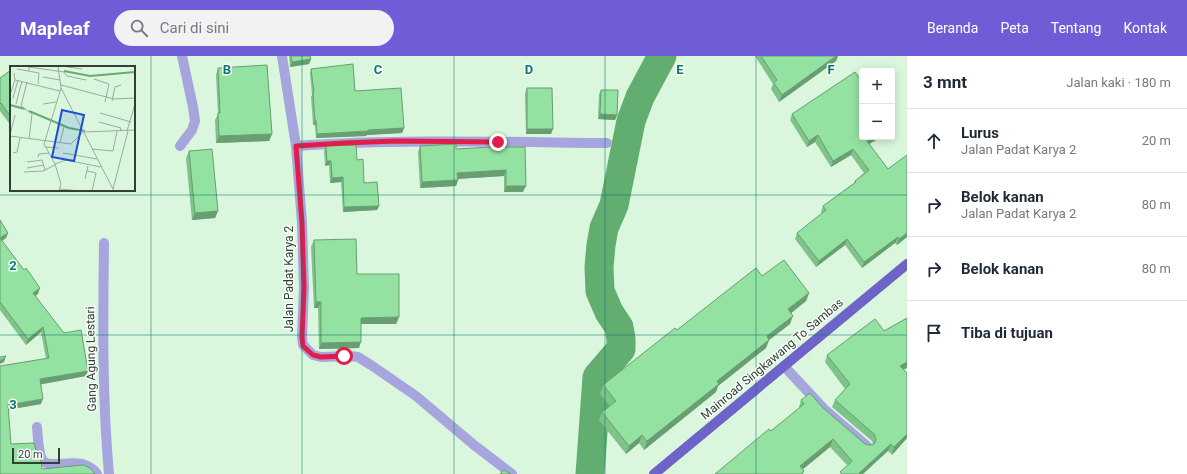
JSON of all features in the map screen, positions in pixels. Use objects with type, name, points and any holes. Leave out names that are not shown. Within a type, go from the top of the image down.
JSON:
[{"type":"main road","name":"Mainroad Singkawang To Sambas","points":[[654,474],[907,264]]},
{"type":"street","points":[[180,146],[192,130],[195,121],[182,56]]},
{"type":"street","name":"Jalan Padat Karya 2","points":[[282,56],[296,146],[302,230],[304,288],[303,346],[313,355],[321,357],[358,357],[416,396],[474,445],[512,474]]},
{"type":"street","points":[[296,146],[395,141],[607,144]]},
{"type":"street","name":"Gang Agung Lestari","points":[[104,243],[103,339],[106,441],[109,474]]},
{"type":"street","points":[[784,366],[824,408],[867,446]]},
{"type":"street","points":[[37,428],[40,455],[44,462],[49,464],[77,462],[84,464],[98,474]]},
{"type":"building","points":[[291,56],[310,56],[311,59],[292,62]]},
{"type":"building","points":[[761,56],[836,56],[782,95],[774,83],[777,80]]},
{"type":"building","points":[[353,64],[355,91],[401,88],[404,128],[317,134],[311,69]]},
{"type":"building","points":[[267,65],[272,134],[219,136],[218,113],[220,113],[218,68]]},
{"type":"building","points":[[10,71],[10,116],[1,103],[0,104],[0,78]]},
{"type":"building","points":[[855,72],[859,78],[859,140],[868,140],[867,141],[888,169],[907,155],[907,233],[899,239],[898,237],[864,262],[847,239],[819,261],[797,233],[826,210],[823,206],[856,182],[855,181],[869,170],[853,149],[833,161],[818,135],[809,141],[792,114]]},
{"type":"building","points":[[527,88],[552,88],[553,129],[527,129]]},
{"type":"building","points":[[601,90],[618,90],[617,115],[600,114]]},
{"type":"building","points":[[456,144],[456,149],[525,147],[526,186],[506,186],[506,170],[457,173],[458,180],[422,182],[420,146]]},
{"type":"building","points":[[356,145],[357,160],[363,159],[364,183],[377,182],[379,206],[344,207],[343,177],[332,178],[331,161],[327,161],[326,146]]},
{"type":"building","points":[[212,149],[218,211],[195,213],[189,151]]},
{"type":"building","points":[[0,220],[8,233],[0,238]]},
{"type":"building","points":[[0,238],[24,270],[26,268],[40,288],[33,293],[64,333],[81,330],[88,371],[40,379],[43,399],[8,405],[11,444],[34,443],[41,461],[42,469],[83,465],[90,468],[95,474],[0,474],[0,366],[49,358],[43,327],[28,339],[0,302]]},
{"type":"building","points":[[356,239],[357,274],[399,274],[399,317],[361,318],[361,342],[321,343],[321,302],[316,302],[314,240]]},
{"type":"building","points":[[784,260],[809,293],[788,309],[793,316],[767,336],[769,340],[717,381],[719,384],[647,441],[642,435],[629,446],[602,412],[616,401],[603,385],[675,328],[677,330],[756,268],[762,276]]},
{"type":"building","points":[[907,318],[907,362],[900,366],[907,373],[907,434],[894,447],[891,444],[859,473],[860,474],[842,474],[840,472],[852,461],[833,439],[800,466],[804,471],[801,474],[715,474],[769,429],[771,431],[804,404],[801,400],[810,393],[822,407],[865,444],[872,445],[875,443],[876,439],[874,434],[835,400],[850,384],[827,355],[875,319],[884,331]]},
{"type":"building","points":[[6,356],[0,361],[0,357]]},
{"type":"building","points":[[504,470],[511,474],[500,474]]},
{"type":"waterway","points":[[590,474],[597,377],[621,349],[619,327],[609,312],[600,291],[599,267],[601,245],[604,228],[614,205],[631,121],[640,97],[662,56]]},
{"type":"route","points":[[344,356],[321,357],[313,355],[303,346],[302,318],[304,288],[302,223],[296,146],[395,141],[498,142]]}]
